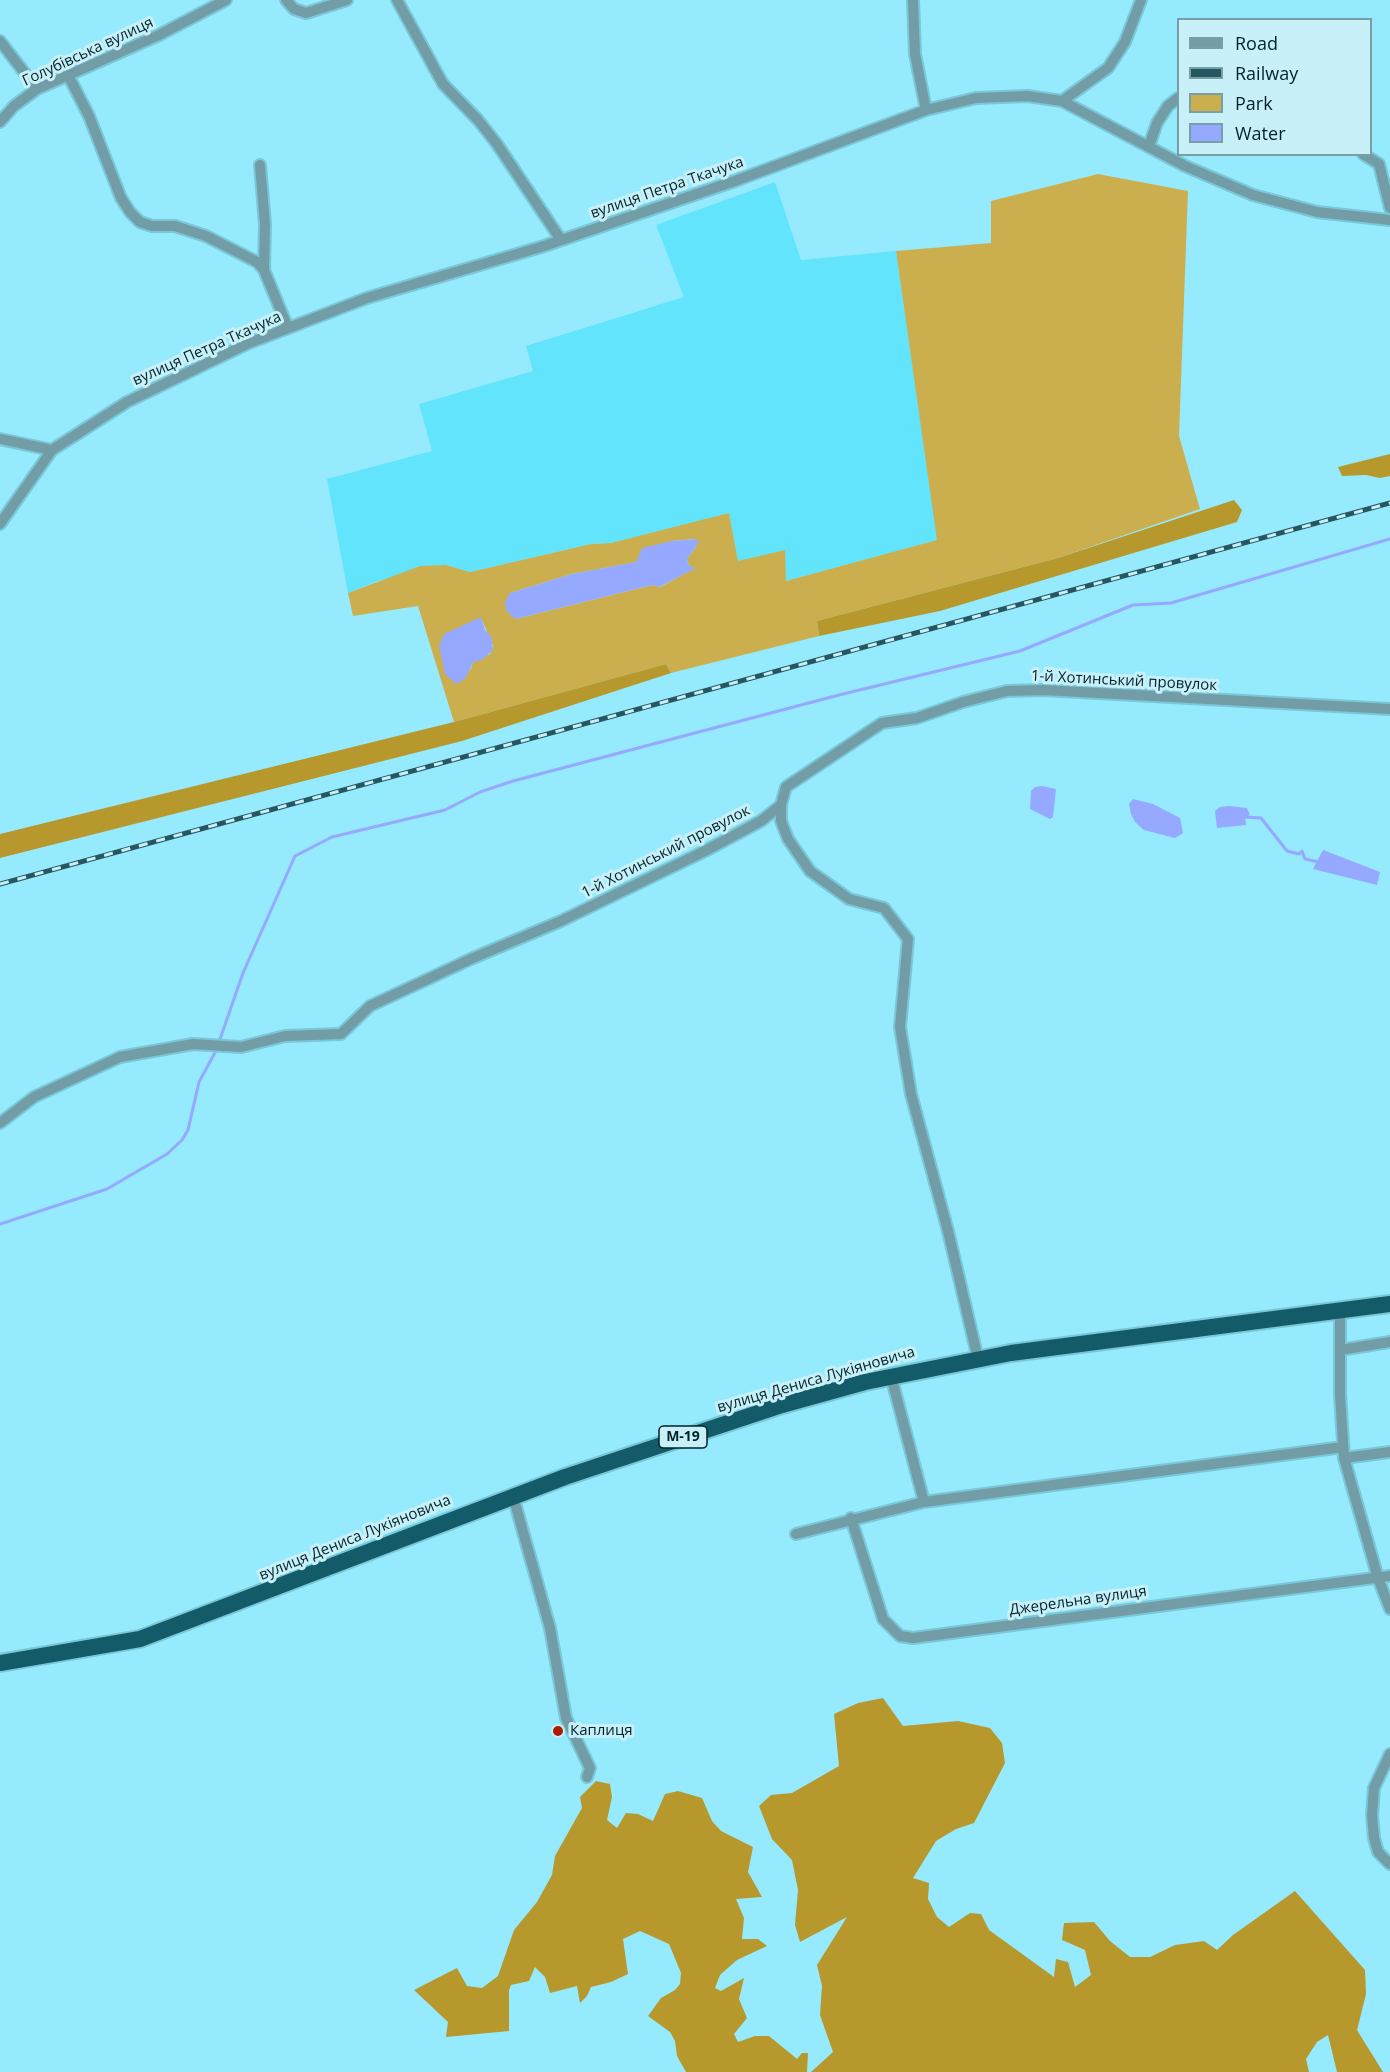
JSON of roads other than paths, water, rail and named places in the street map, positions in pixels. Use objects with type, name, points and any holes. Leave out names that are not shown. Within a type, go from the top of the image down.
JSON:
[{"type":"highway","name":"вулиця Дениса Лукіяновича","points":[[0,1664],[140,1640],[257,1597],[513,1496],[782,1405],[891,1376],[978,1359],[1390,1304]]},
{"type":"street","name":"Голубівська вулиця","points":[[0,122],[14,106],[37,89],[159,35],[226,0]]},
{"type":"street","points":[[286,0],[294,9],[306,13],[347,0]]},
{"type":"street","points":[[397,0],[443,84],[497,144],[561,240]]},
{"type":"street","points":[[913,0],[915,54],[926,110]]},
{"type":"street","points":[[1062,101],[1108,68],[1125,42],[1141,0]]},
{"type":"street","points":[[0,41],[37,89]]},
{"type":"street","points":[[68,75],[89,116],[121,198],[140,222],[152,226],[175,226],[206,236],[257,262],[264,270],[288,328]]},
{"type":"street","name":"вулиця Петра Ткачука","points":[[0,524],[52,450],[127,402],[249,343],[367,298],[561,240],[735,181],[926,110],[976,98],[1027,96],[1062,101],[1185,166],[1253,195],[1317,212],[1390,220]]},
{"type":"street","points":[[1149,146],[1157,123],[1168,106],[1177,99]]},
{"type":"street","points":[[1366,156],[1379,164],[1390,208]]},
{"type":"street","points":[[260,165],[265,224],[264,270]]},
{"type":"street","points":[[0,439],[52,450]]},
{"type":"street","name":"1-й Хотинський провулок","points":[[0,1123],[34,1097],[120,1057],[193,1044],[241,1047],[285,1036],[341,1034],[370,1006],[463,962],[561,921],[695,856],[760,821],[781,805],[786,787],[882,723],[917,718],[963,702],[1007,691],[1088,691],[1197,700],[1390,709]]},
{"type":"street","points":[[781,805],[781,821],[788,839],[810,871],[849,899],[884,908],[908,939],[900,1027],[911,1094],[948,1231],[978,1359]]},
{"type":"street","points":[[1340,1310],[1344,1453],[1378,1578],[1390,1609]]},
{"type":"street","points":[[1340,1350],[1390,1342]]},
{"type":"street","points":[[891,1376],[924,1502]]},
{"type":"street","points":[[796,1534],[851,1518],[924,1502],[1344,1453],[1390,1452]]},
{"type":"street","points":[[513,1496],[550,1628],[566,1718],[590,1768],[587,1777]]},
{"type":"street","name":"Джерельна вулиця","points":[[851,1518],[883,1619],[900,1636],[913,1638],[1390,1576]]},
{"type":"street","points":[[1390,1754],[1374,1788],[1372,1815],[1378,1852],[1390,1864]]},
{"type":"water","points":[[696,539],[699,542],[687,559],[689,566],[696,568],[659,587],[652,585],[515,619],[506,610],[505,602],[510,593],[572,574],[636,562],[642,548],[672,541]]},
{"type":"water","points":[[481,617],[485,630],[491,636],[493,650],[482,660],[473,662],[465,679],[456,684],[445,674],[439,646],[444,634]]},
{"type":"water","points":[[1035,787],[1056,789],[1053,817],[1050,819],[1030,809],[1031,791]]},
{"type":"water","points":[[1133,799],[1153,804],[1180,818],[1183,833],[1175,838],[1144,830],[1135,822],[1131,814],[1129,804]]},
{"type":"water","points":[[1220,807],[1247,808],[1250,815],[1245,817],[1246,825],[1217,828],[1215,811]]},
{"type":"water","points":[[1323,850],[1380,872],[1377,885],[1313,869]]},
{"type":"waterway","points":[[219,1042],[243,973],[295,856],[332,837],[445,810],[480,792],[513,781],[839,695],[1020,651],[1133,605],[1171,603],[1390,539]]},
{"type":"waterway","points":[[1244,817],[1261,818],[1287,851],[1299,854],[1302,851],[1305,859],[1319,862]]},
{"type":"waterway","points":[[0,1224],[107,1189],[167,1154],[182,1140],[188,1130],[199,1082],[217,1049]]},
{"type":"railway","points":[[0,884],[1390,503]]},
{"type":"place","name":"Каплиця","points":[[558,1731]]}]
